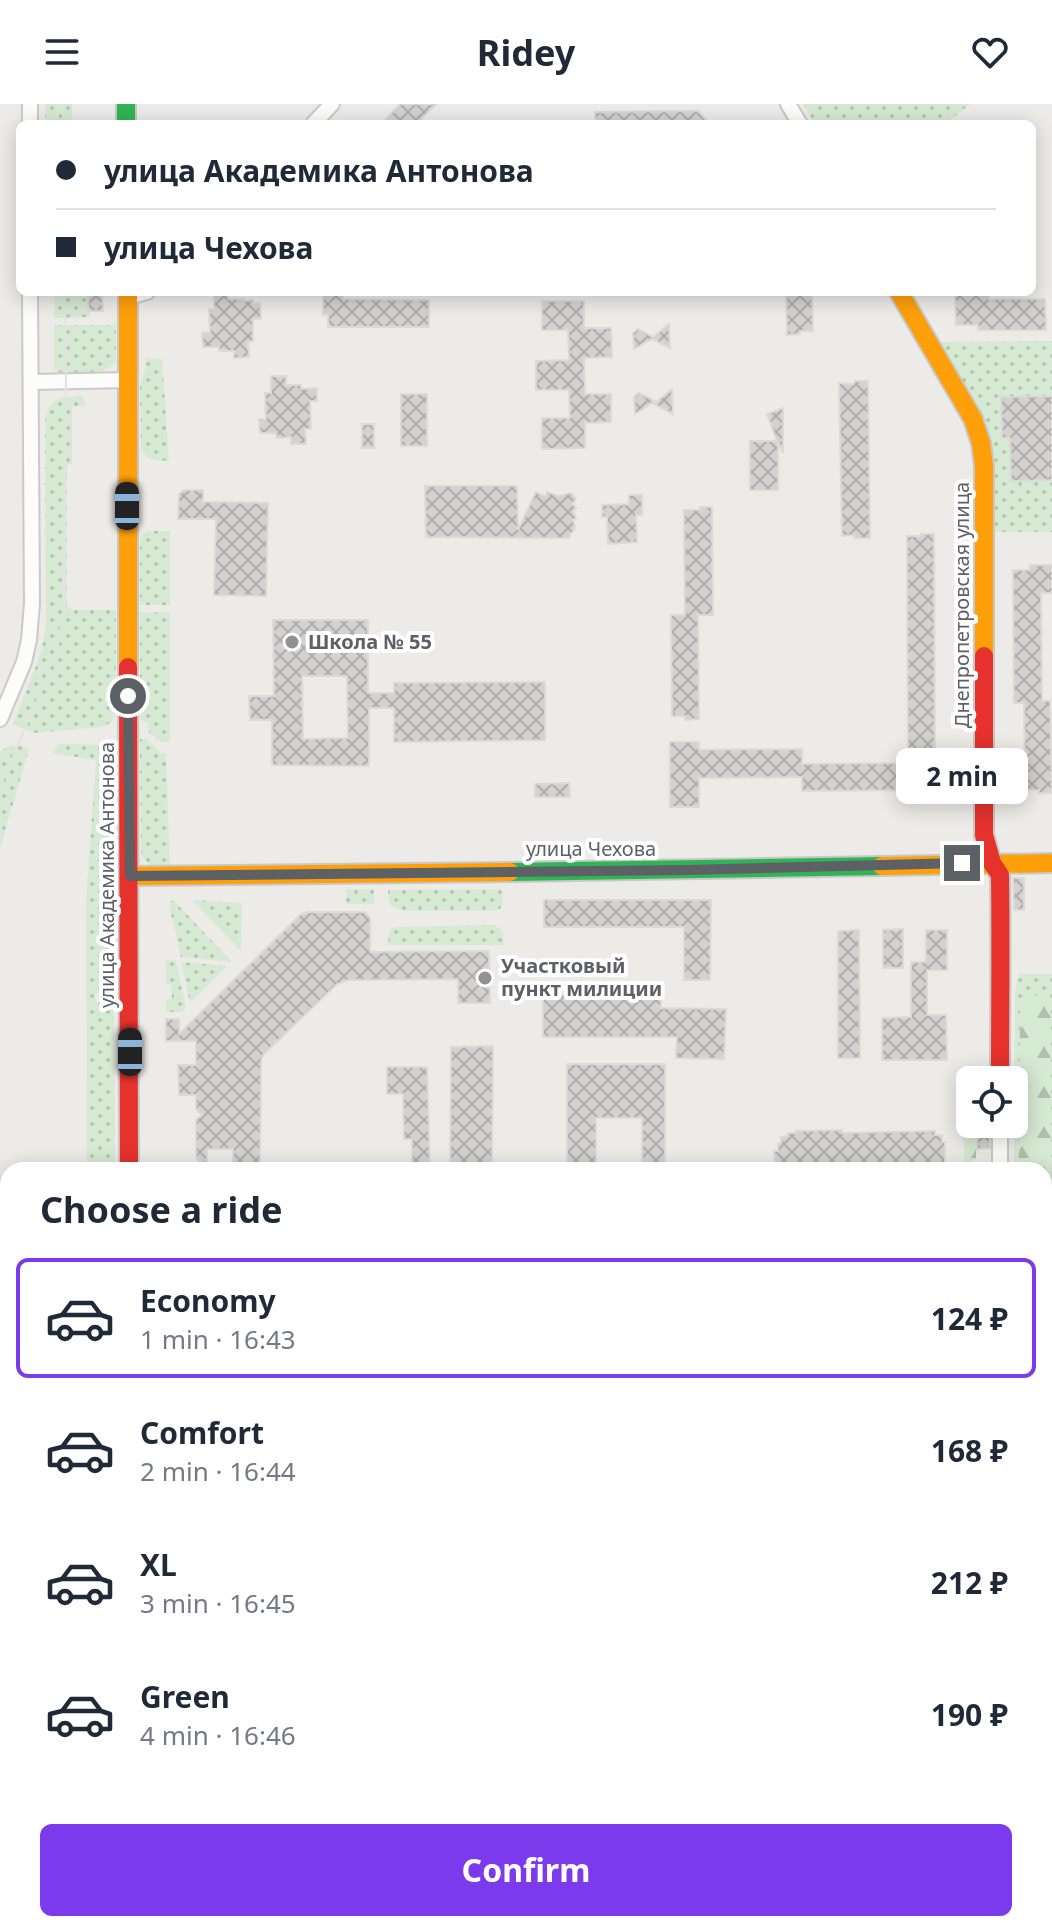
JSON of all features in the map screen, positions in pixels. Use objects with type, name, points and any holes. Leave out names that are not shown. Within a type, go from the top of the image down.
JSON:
[{"type":"street","points":[[317,120],[332,104]]},
{"type":"street","points":[[0,719],[24,662],[32,603],[30,296]]},
{"type":"street","name":"улица Академика Антонова","points":[[129,1162],[127,525],[128,380],[134,296]]},
{"type":"street","name":"Днепропетровская улица","points":[[901,296],[973,419],[984,466],[984,835],[992,863],[1000,875],[1000,1066]]},
{"type":"street","points":[[31,382],[128,380]]},
{"type":"street","name":"улица Чехова","points":[[130,876],[1052,863]]},
{"type":"street","points":[[1000,1138],[1000,1162]]},
{"type":"green space","points":[[45,104],[72,104],[72,120],[45,120]]},
{"type":"green space","points":[[803,104],[970,104],[950,120],[813,120]]},
{"type":"green space","points":[[55,296],[90,296],[90,317],[54,318]]},
{"type":"green space","points":[[54,325],[116,325],[116,361],[96,373],[69,374],[54,370]]},
{"type":"green space","points":[[1052,341],[1052,532],[992,532],[990,439],[984,418],[940,342]]},
{"type":"green space","points":[[146,358],[162,359],[169,461],[149,458],[141,448],[140,384]]},
{"type":"green space","points":[[83,397],[86,406],[72,407],[72,464],[67,465],[67,606],[72,610],[116,610],[116,712],[112,722],[102,727],[33,733],[13,724],[41,653],[46,626],[45,420],[49,407],[56,401]]},
{"type":"green space","points":[[148,531],[170,531],[170,605],[140,605],[140,540]]},
{"type":"green space","points":[[170,612],[170,742],[161,742],[149,733],[148,722],[140,721],[140,613]]},
{"type":"green space","points":[[140,739],[147,739],[160,753],[166,753],[170,868],[153,868],[141,856]]},
{"type":"green space","points":[[59,744],[109,745],[114,752],[114,904],[110,905],[110,978],[107,989],[95,995],[96,1002],[108,1005],[114,1015],[115,1162],[87,1162],[86,901],[96,760],[52,753]]},
{"type":"green space","points":[[10,746],[29,749],[0,848],[0,751]]},
{"type":"green space","points":[[346,889],[374,889],[374,904],[346,904]]},
{"type":"green space","points":[[500,889],[502,905],[495,911],[403,911],[389,903],[388,890]]},
{"type":"green space","points":[[192,900],[242,903],[241,951]]},
{"type":"green space","points":[[170,901],[174,901],[232,962],[181,957]]},
{"type":"green space","points":[[495,925],[502,931],[504,945],[388,945],[392,928]]},
{"type":"green space","points":[[166,960],[176,961],[186,1008],[181,1012],[166,1012],[166,1000],[172,999],[171,984],[166,984]]},
{"type":"green space","points":[[181,962],[227,966],[190,1003]]},
{"type":"green space","points":[[1018,974],[1052,974],[1052,1162],[1014,1162],[1014,1138],[1028,1138],[1028,1066],[1015,1066]]},
{"type":"green space","points":[[1038,995],[1047,999],[1051,1006],[1051,1162],[1019,1162],[1019,1138],[1028,1138],[1028,1066],[1020,1066],[1020,1008],[1024,1002]]},
{"type":"green space","points":[[963,1138],[976,1138],[976,1160],[972,1162],[964,1162]]},
{"type":"building","points":[[400,104],[436,104],[420,120],[385,120]]},
{"type":"building","points":[[698,111],[706,120],[595,120],[595,112]]},
{"type":"building","points":[[88,296],[102,296],[103,311],[88,311]]},
{"type":"building","points":[[214,296],[260,303],[261,319],[253,319],[253,341],[248,342],[249,357],[234,358],[234,351],[203,347],[202,333],[210,332],[209,309],[214,309]]},
{"type":"building","points":[[323,296],[429,300],[429,327],[328,327],[328,314],[323,315]]},
{"type":"building","points":[[786,296],[812,296],[813,331],[787,335]]},
{"type":"building","points":[[955,296],[1045,299],[1046,330],[978,330],[978,325],[956,325]]},
{"type":"building","points":[[542,301],[584,301],[584,328],[611,328],[612,357],[584,358],[585,394],[611,394],[611,422],[585,423],[585,448],[542,449],[542,418],[570,418],[569,390],[536,390],[536,361],[569,360],[568,330],[542,330]]},
{"type":"building","points":[[669,324],[670,348],[652,339],[634,349],[633,333],[638,329],[653,337]]},
{"type":"building","points":[[271,376],[286,376],[286,385],[301,385],[301,389],[317,388],[317,401],[310,401],[311,429],[305,429],[306,444],[291,444],[291,437],[277,438],[276,433],[260,433],[259,419],[266,419],[265,393],[271,393]]},
{"type":"building","points":[[855,381],[868,381],[870,538],[842,536],[839,383],[854,384]]},
{"type":"building","points":[[672,389],[673,414],[654,404]]},
{"type":"building","points":[[639,393],[655,401],[635,414],[634,397]]},
{"type":"building","points":[[401,394],[427,394],[427,446],[401,446]]},
{"type":"building","points":[[1052,396],[1052,480],[1011,481],[1010,438],[1002,438],[1001,397]]},
{"type":"building","points":[[783,408],[783,453],[778,442],[778,490],[750,490],[750,441],[777,441],[767,414]]},
{"type":"building","points":[[362,424],[374,424],[374,448],[362,448]]},
{"type":"building","points":[[425,486],[517,486],[518,530],[536,492],[546,497],[547,492],[558,496],[571,493],[576,499],[572,504],[576,508],[573,511],[576,518],[573,520],[574,531],[569,538],[426,537]]},
{"type":"building","points":[[184,490],[203,490],[203,502],[268,503],[266,596],[214,595],[216,519],[178,519],[179,494]]},
{"type":"building","points":[[629,495],[642,495],[642,515],[636,515],[637,542],[608,544],[607,517],[602,517],[602,505],[629,504]]},
{"type":"building","points":[[700,507],[712,507],[713,615],[698,615],[699,719],[685,720],[685,716],[672,716],[671,615],[685,615],[684,510],[700,510]]},
{"type":"building","points":[[934,534],[935,761],[952,761],[953,802],[923,803],[923,790],[802,791],[802,777],[699,778],[699,807],[670,807],[670,742],[699,742],[699,750],[802,749],[802,764],[908,763],[907,536]]},
{"type":"building","points":[[1030,565],[1052,565],[1052,593],[1041,593],[1042,701],[1050,701],[1052,793],[1025,790],[1024,703],[1014,703],[1013,570],[1030,570]]},
{"type":"building","points":[[273,620],[368,620],[368,693],[394,693],[394,683],[545,682],[545,740],[394,742],[394,708],[369,708],[369,766],[272,765],[272,720],[250,720],[249,696],[274,696]],"holes":[[[302,676],[347,676],[348,738],[303,739]]]},
{"type":"building","points":[[569,783],[570,797],[535,797],[535,784]]},
{"type":"building","points":[[1013,878],[1024,878],[1024,910],[1014,910]]},
{"type":"building","points":[[544,900],[711,900],[710,980],[684,980],[684,927],[544,927]]},
{"type":"building","points":[[365,912],[370,918],[370,952],[489,951],[490,1003],[458,1003],[458,979],[348,980],[337,984],[263,1055],[260,1162],[233,1162],[233,1149],[207,1149],[207,1162],[198,1162],[196,1120],[202,1115],[196,1109],[196,1095],[179,1095],[178,1065],[196,1065],[196,1041],[166,1041],[166,1019],[179,1019],[179,1034],[301,914]]},
{"type":"building","points":[[903,929],[903,968],[883,968],[883,930]]},
{"type":"building","points":[[859,930],[860,1058],[838,1058],[838,931]]},
{"type":"building","points":[[926,930],[947,930],[947,970],[927,970],[927,1015],[946,1015],[947,1060],[882,1060],[882,1018],[911,1017],[911,962],[926,962]]},
{"type":"building","points":[[543,995],[661,995],[661,1008],[726,1009],[724,1059],[676,1058],[677,1037],[543,1037]]},
{"type":"building","points":[[493,1046],[492,1162],[450,1162],[451,1047]]},
{"type":"building","points":[[567,1064],[665,1064],[665,1162],[642,1162],[642,1118],[596,1118],[596,1162],[567,1162]]},
{"type":"building","points":[[387,1067],[427,1067],[430,1162],[412,1162],[412,1139],[404,1139],[403,1094],[387,1094]]},
{"type":"building","points":[[796,1131],[935,1131],[935,1135],[942,1135],[942,1142],[945,1142],[945,1162],[775,1162],[774,1151],[778,1151],[781,1137]]},
{"type":"building","points":[[977,1138],[990,1138],[990,1148],[977,1149]]},
{"type":"tram line","points":[[58,104],[58,120]]},
{"type":"tram line","points":[[0,787],[58,645],[64,607],[65,296]]},
{"type":"traffic: fast","points":[[126,104],[126,120]]},
{"type":"traffic: fast","points":[[510,872],[882,866]]},
{"type":"traffic: slow","points":[[128,296],[128,667]]},
{"type":"traffic: slow","points":[[901,296],[973,419],[981,443],[984,466],[984,656]]},
{"type":"traffic: slow","points":[[882,866],[1052,863]]},
{"type":"traffic: slow","points":[[130,876],[510,872]]},
{"type":"traffic: jam","points":[[984,656],[984,835],[992,863],[1000,875],[1000,1066]]},
{"type":"traffic: jam","points":[[128,667],[129,1162]]},
{"type":"place","name":"Школа № 55","points":[[292,642]]},
{"type":"place","name":"Участковый пункт милиции","points":[[485,978]]},
{"type":"route","points":[[128,696],[130,876],[751,869],[962,863]]}]
